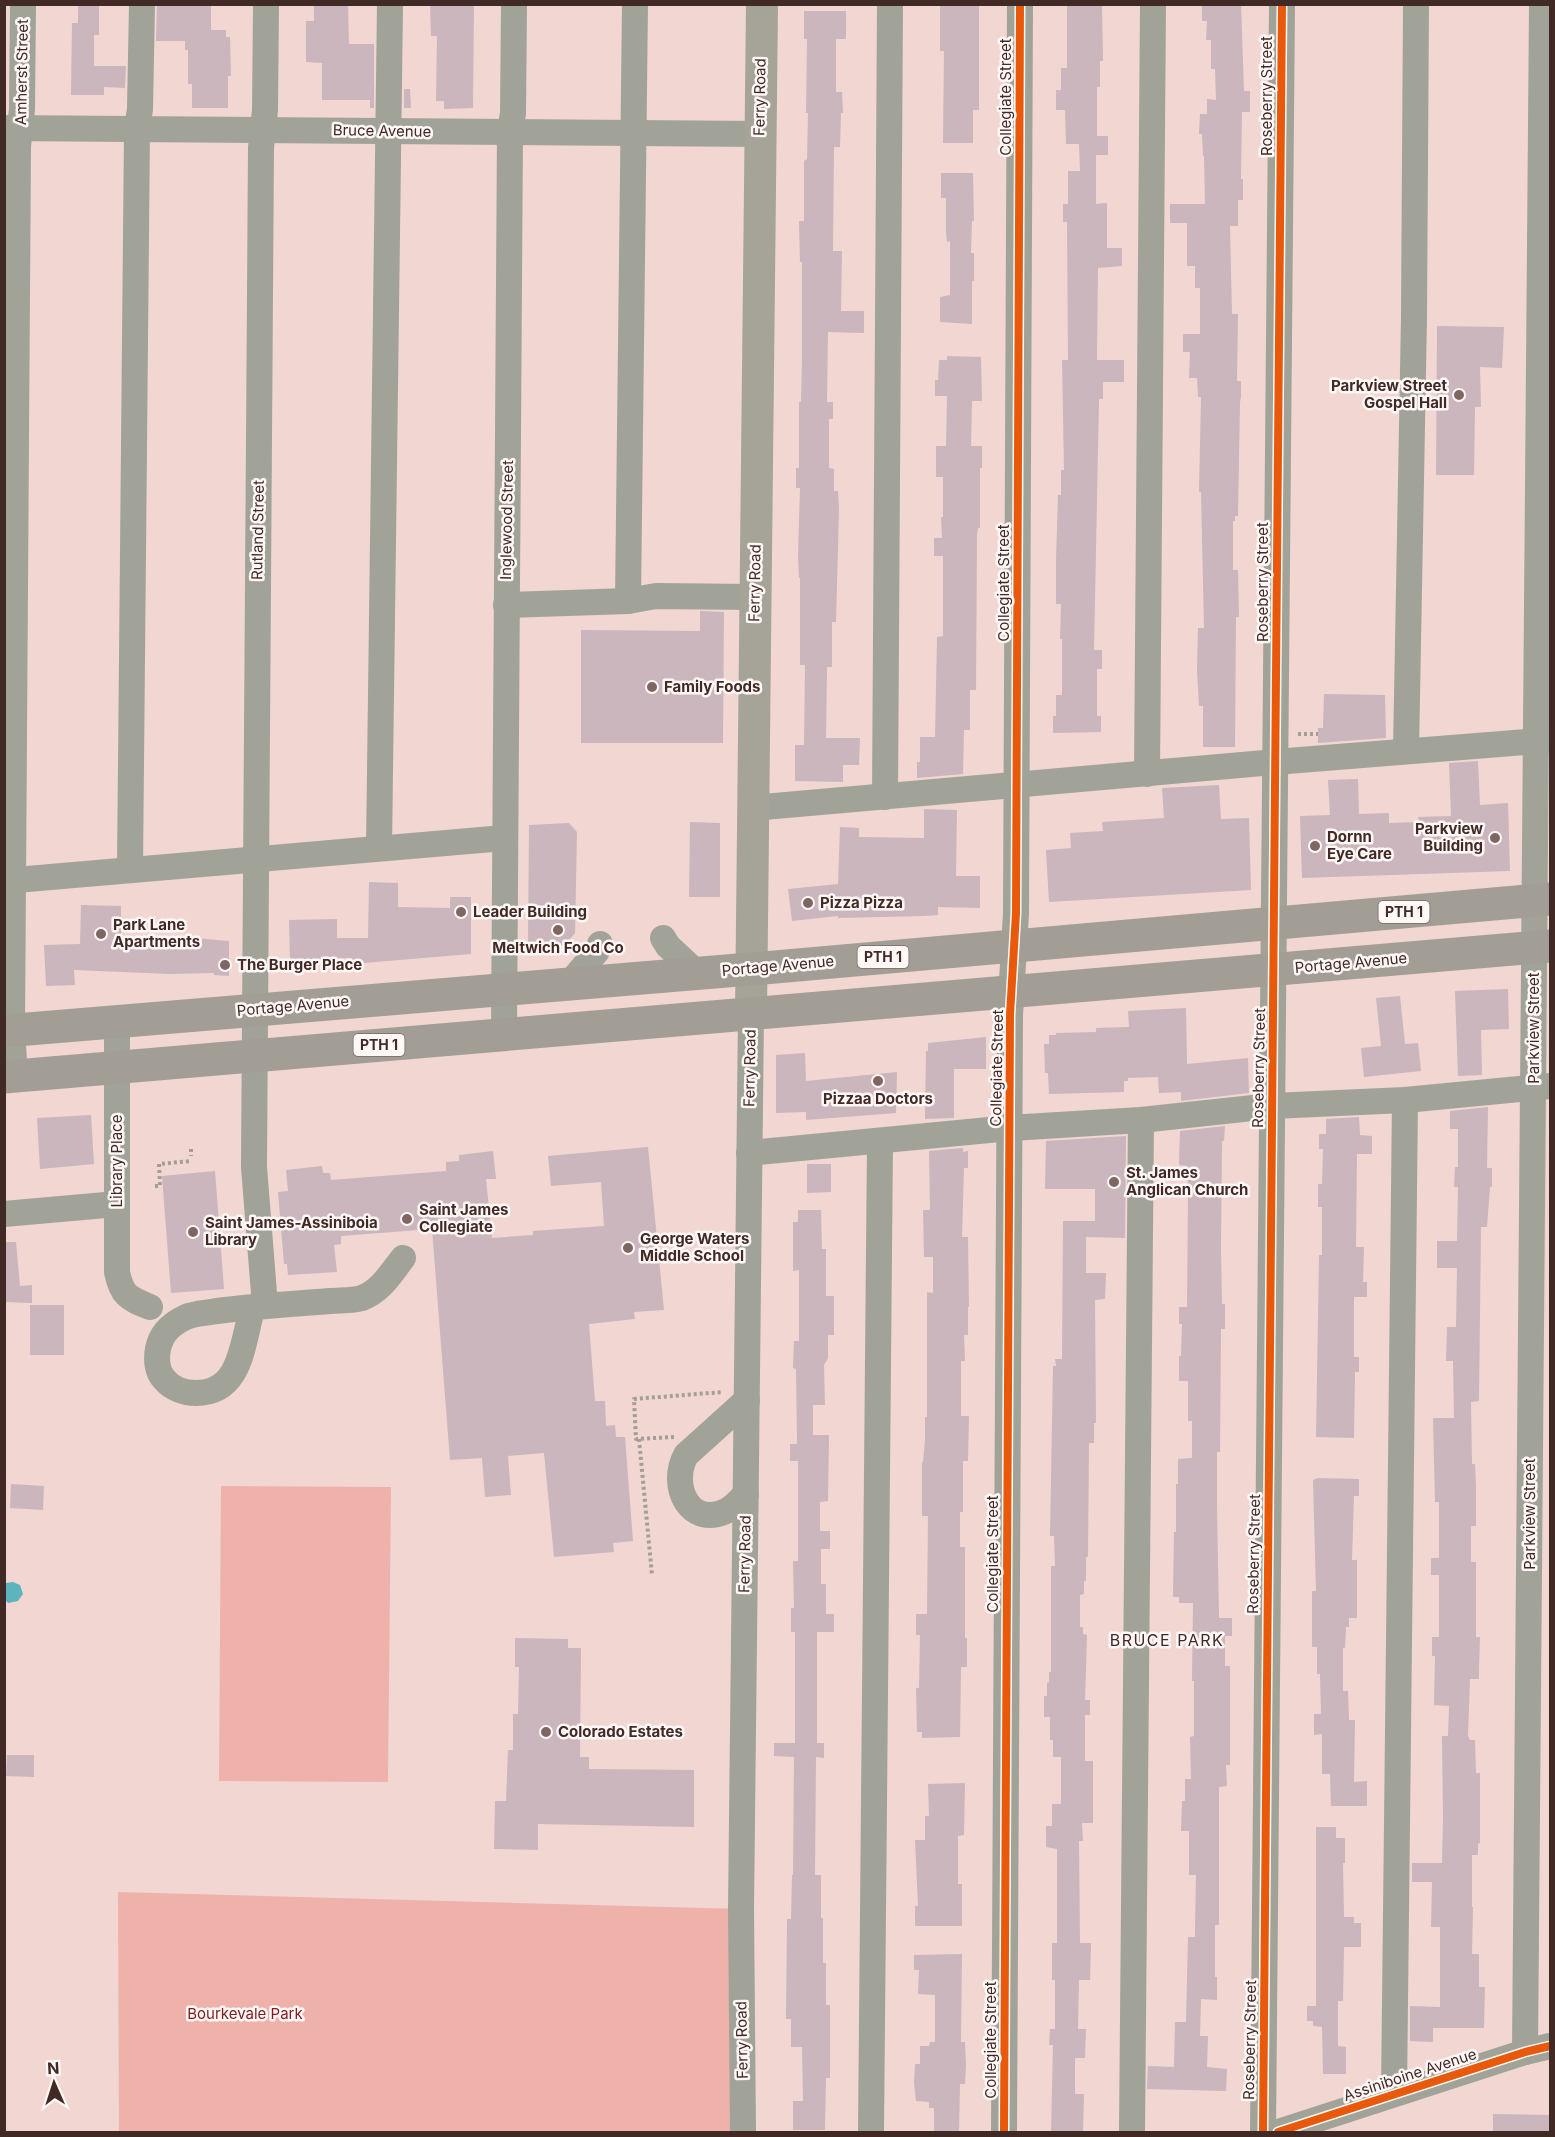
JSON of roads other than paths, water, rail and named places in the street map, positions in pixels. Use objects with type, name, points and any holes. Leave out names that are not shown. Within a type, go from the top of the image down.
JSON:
[{"type":"highway","name":"Portage Avenue","points":[[8,1031],[1543,900]]},
{"type":"highway","name":"Portage Avenue","points":[[10,1076],[1542,947]]},
{"type":"main road","name":"Ferry Road","points":[[750,1014],[762,4]]},
{"type":"street","name":"Amherst Street","points":[[10,1076],[9,880],[18,158],[13,128],[23,4]]},
{"type":"street","points":[[130,869],[137,129],[140,109],[142,4]]},
{"type":"street","name":"Rutland Street","points":[[266,4],[264,130],[261,148],[254,1009],[254,1167],[259,1307],[359,1299],[376,1292],[403,1258]]},
{"type":"street","points":[[379,848],[390,4]]},
{"type":"street","name":"Inglewood Street","points":[[504,1035],[510,132],[513,113],[514,4]]},
{"type":"street","points":[[628,601],[635,4]]},
{"type":"street","points":[[885,797],[890,4]]},
{"type":"street","name":"Collegiate Street","points":[[1004,2133],[1010,1128],[1016,786],[1020,4]]},
{"type":"street","points":[[1147,774],[1153,4]]},
{"type":"street","name":"Roseberry Street","points":[[1263,2133],[1282,4]]},
{"type":"street","points":[[1406,751],[1414,306],[1416,4]]},
{"type":"street","name":"Parkview Street","points":[[1525,2052],[1542,1087],[1542,4]]},
{"type":"street","name":"Bruce Avenue","points":[[13,128],[760,134]]},
{"type":"street","points":[[506,604],[628,601],[656,596],[754,597]]},
{"type":"street","points":[[752,808],[1543,740]]},
{"type":"street","points":[[9,880],[504,838]]},
{"type":"street","points":[[663,938],[668,946],[697,973]]},
{"type":"street","points":[[570,984],[600,944]]},
{"type":"street","name":"Ferry Road","points":[[743,2133],[741,1909],[746,1494],[735,1396],[749,1153],[750,1014]]},
{"type":"street","name":"Library Place","points":[[117,1021],[117,1272],[120,1288],[139,1302]]},
{"type":"street","points":[[749,1153],[1010,1128],[1141,1120],[1272,1106],[1405,1100],[1542,1087]]},
{"type":"street","points":[[1394,2094],[1405,1100]]},
{"type":"street","points":[[1132,2133],[1141,1120]]},
{"type":"street","points":[[871,2133],[880,1142]]},
{"type":"street","points":[[4,1214],[117,1204]]},
{"type":"street","points":[[735,1396],[696,1447],[686,1455],[679,1476],[682,1496],[688,1505],[705,1514],[726,1511],[735,1506],[746,1494]]},
{"type":"street","name":"Assiniboine Avenue","points":[[1278,2133],[1525,2052],[1551,2046]]},
{"type":"water","points":[[13,1582],[20,1585],[23,1594],[18,1601],[8,1603],[5,1600],[5,1583]]},
{"type":"place","name":"Parkview Street Gospel Hall","points":[[1459,395]]},
{"type":"place","name":"Family Foods","points":[[652,687]]},
{"type":"place","name":"Parkview Building","points":[[1495,838]]},
{"type":"place","name":"Dornn Eye Care","points":[[1315,846]]},
{"type":"place","name":"Pizza Pizza","points":[[808,903]]},
{"type":"place","name":"Leader Building","points":[[461,912]]},
{"type":"place","name":"Meltwich Food Co","points":[[558,930]]},
{"type":"place","name":"Park Lane Apartments","points":[[101,934]]},
{"type":"place","name":"The Burger Place","points":[[225,965]]},
{"type":"place","name":"Pizzaa Doctors","points":[[878,1081]]},
{"type":"place","name":"St. James Anglican Church","points":[[1114,1182]]},
{"type":"place","name":"Saint James Collegiate","points":[[407,1219]]},
{"type":"place","name":"Saint James-Assiniboia Library","points":[[193,1232]]},
{"type":"place","name":"George Waters Middle School","points":[[628,1248]]},
{"type":"place","name":"Colorado Estates","points":[[546,1732]]},
{"type":"district","name":"BRUCE PARK","points":[[1167,1640]]},
{"type":"park label","name":"Bourkevale Park","points":[[245,2014]]}]
